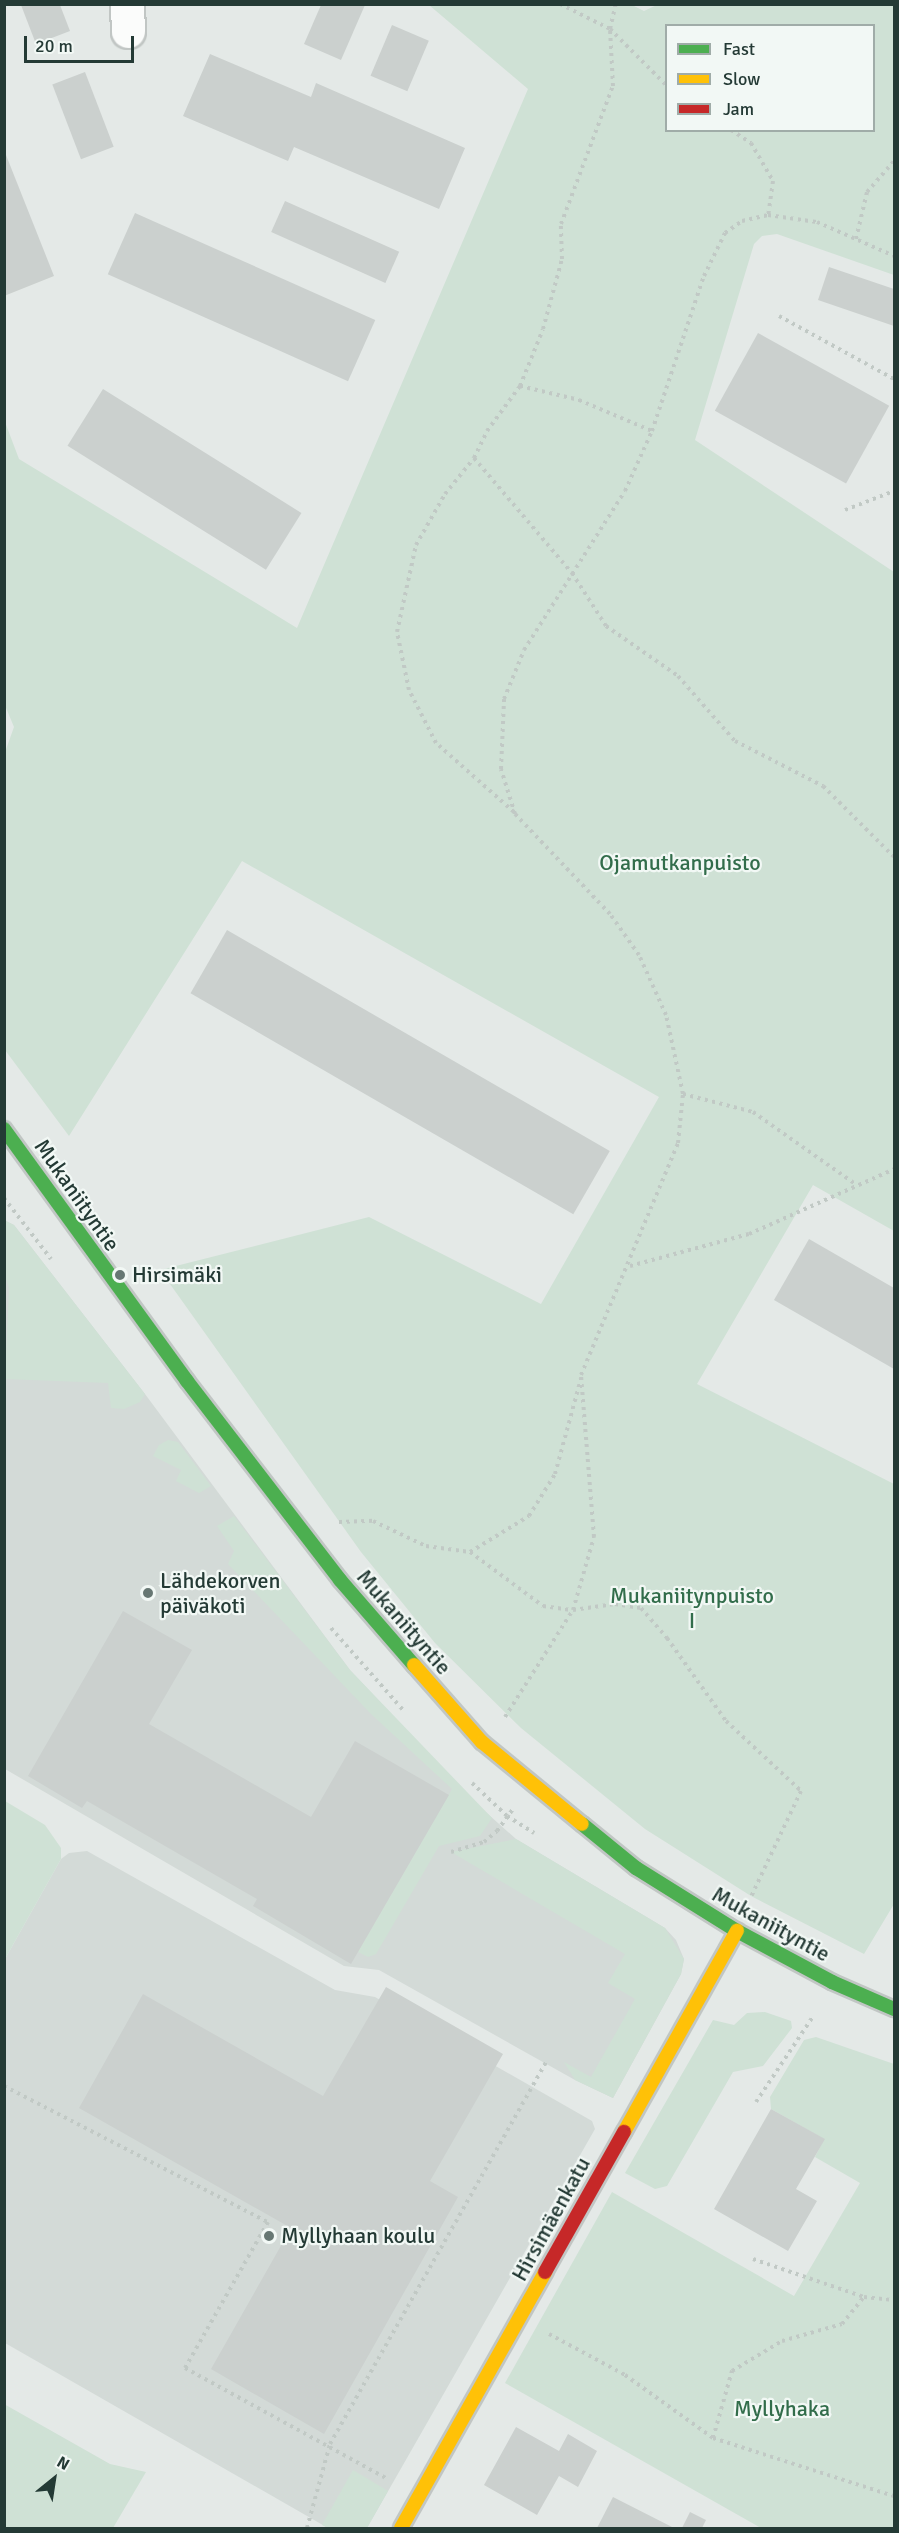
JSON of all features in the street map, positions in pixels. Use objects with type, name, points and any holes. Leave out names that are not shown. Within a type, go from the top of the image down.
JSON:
[{"type":"street","name":"Mukaniityntie","points":[[4,1129],[187,1381],[340,1580],[482,1742],[636,1868],[737,1931],[832,1982],[894,2009]]},
{"type":"street","name":"Hirsimäenkatu","points":[[401,2529],[737,1931]]},
{"type":"path","points":[[560,4],[610,29],[665,85]]},
{"type":"path","points":[[470,1552],[529,1516],[555,1474],[581,1375],[629,1266],[678,1143],[683,1094],[666,1015],[639,955],[610,914],[515,814],[436,744],[409,690],[398,632],[416,545],[445,494],[474,458],[487,431],[520,386],[543,329],[562,258],[561,224],[613,86],[610,29],[616,4]]},
{"type":"path","points":[[735,132],[751,143],[773,181],[768,215]]},
{"type":"path","points":[[856,239],[867,192],[894,161]]},
{"type":"path","points":[[515,814],[501,769],[504,699],[524,650],[625,491],[652,431],[704,276],[725,233],[742,221],[768,215],[817,222],[894,256]]},
{"type":"path","points":[[778,316],[894,379]]},
{"type":"path","points":[[520,386],[579,400],[652,431]]},
{"type":"path","points":[[474,458],[572,573],[606,626],[678,675],[735,741],[823,786],[894,857]]},
{"type":"path","points":[[845,510],[894,491]]},
{"type":"path","points":[[683,1094],[753,1112],[857,1185]]},
{"type":"path","points":[[629,1266],[748,1234],[894,1169]]},
{"type":"path","points":[[4,1198],[54,1263]]},
{"type":"path","points":[[503,1721],[573,1610],[594,1537],[581,1375]]},
{"type":"path","points":[[333,1522],[373,1521],[426,1546],[470,1552],[543,1606],[573,1610],[615,1604],[641,1608],[667,1638],[726,1721],[801,1791],[747,1905]]},
{"type":"path","points":[[327,1623],[406,1713]]},
{"type":"path","points":[[464,1774],[507,1816],[536,1835]]},
{"type":"path","points":[[451,1852],[484,1842],[497,1832],[507,1816]]},
{"type":"path","points":[[756,2102],[812,2018]]},
{"type":"path","points":[[308,2529],[330,2444],[548,2059]]},
{"type":"path","points":[[4,2086],[268,2222],[185,2368],[330,2444],[398,2484]]},
{"type":"path","points":[[753,2259],[864,2297],[894,2300]]},
{"type":"path","points":[[713,2438],[732,2371],[782,2341],[842,2324],[864,2297]]},
{"type":"path","points":[[519,2317],[625,2375],[713,2438],[894,2496]]},
{"type":"shaded area","name":"Lähdekorven päiväkoti","points":[[6,1221],[14,1225],[145,1394],[350,1670],[470,1798],[516,1839],[665,1928],[676,1940],[684,1959],[681,1974],[613,2098],[575,2080],[379,1970],[344,1966],[5,1769]]},
{"type":"shaded area","name":"Myllyhaan koulu","points":[[87,1851],[335,1990],[375,1997],[592,2121],[595,2129],[367,2528],[328,2528],[5,2343],[5,1959],[61,1859],[69,1853]]},
{"type":"green space","points":[[630,4],[644,11],[659,4],[894,5],[894,275],[777,234],[762,236],[754,244],[695,440],[894,572],[894,1231],[813,1185],[697,1384],[894,1484],[894,1904],[864,1954],[751,1896],[645,1829],[521,1728],[435,1643],[361,1552],[160,1270],[369,1217],[541,1304],[659,1097],[242,861],[69,1136],[5,1050],[4,755],[14,727],[4,703],[5,422],[19,459],[297,628],[528,89],[429,5]]},
{"type":"green space","points":[[6,1221],[14,1225],[145,1394],[140,1402],[124,1409],[111,1408],[108,1383],[5,1379],[9,1288],[4,1273]]},
{"type":"green space","points":[[168,1440],[178,1442],[211,1486],[199,1493],[176,1481],[181,1470],[153,1456],[159,1445]]},
{"type":"green space","points":[[234,1516],[350,1670],[492,1818],[480,1836],[439,1846],[376,1954],[368,1957],[358,1952],[452,1789],[370,1713],[228,1564],[234,1551],[217,1526]]},
{"type":"green space","points":[[5,1801],[45,1825],[61,1848],[61,1859],[5,1959]]},
{"type":"green space","points":[[516,1839],[665,1928],[684,1959],[681,1974],[613,2098],[575,2080],[564,2062],[591,2077],[635,1999],[608,1983],[625,1954],[451,1852]]},
{"type":"green space","points":[[765,2012],[791,2021],[792,2028],[763,2066],[733,2072],[667,2186],[655,2189],[625,2173],[713,2020],[734,2025],[747,2013]]},
{"type":"green space","name":"Myllyhaka","points":[[816,2037],[894,2064],[894,2528],[761,2528],[505,2383],[612,2192],[794,2296],[860,2183],[815,2157],[824,2139],[771,2109],[770,2097],[804,2040]]},
{"type":"green space","points":[[4,2404],[110,2464],[146,2472],[113,2528],[5,2528]]},
{"type":"green space","points":[[353,2470],[388,2491],[367,2528],[328,2528],[322,2525]]},
{"type":"building","points":[[21,5],[60,5],[70,31],[36,44]]},
{"type":"building","points":[[321,5],[365,5],[341,60],[304,44]]},
{"type":"building","points":[[392,25],[429,41],[407,91],[371,76]]},
{"type":"building","points":[[210,54],[311,97],[316,83],[465,148],[439,209],[294,147],[288,161],[183,116]]},
{"type":"building","points":[[85,72],[114,147],[81,159],[52,85]]},
{"type":"building","points":[[4,150],[54,276],[4,296]]},
{"type":"building","points":[[285,201],[399,252],[385,283],[271,232]]},
{"type":"building","points":[[135,213],[375,320],[348,381],[108,274]]},
{"type":"building","points":[[829,267],[894,289],[894,326],[818,300]]},
{"type":"building","points":[[758,333],[889,406],[846,484],[715,411]]},
{"type":"building","points":[[103,389],[301,513],[266,570],[67,446]]},
{"type":"building","points":[[227,930],[610,1151],[573,1214],[190,993]]},
{"type":"building","points":[[809,1239],[894,1288],[894,1369],[774,1300]]},
{"type":"building","points":[[123,1611],[192,1650],[149,1724],[311,1817],[355,1741],[449,1795],[351,1964],[253,1906],[257,1899],[87,1801],[82,1808],[28,1776]]},
{"type":"building","points":[[386,1987],[503,2054],[430,2181],[458,2197],[324,2434],[211,2369],[291,2228],[79,2108],[143,1994],[323,2096]]},
{"type":"building","points":[[771,2109],[825,2139],[796,2189],[817,2201],[788,2251],[714,2209]]},
{"type":"building","points":[[516,2427],[559,2451],[568,2434],[597,2451],[578,2487],[559,2476],[537,2515],[484,2485]]},
{"type":"building","points":[[613,2497],[674,2528],[597,2528]]},
{"type":"building","points":[[690,2512],[706,2520],[702,2528],[682,2528]]},
{"type":"traffic: fast","points":[[4,1129],[187,1381],[340,1580],[414,1665]]},
{"type":"traffic: fast","points":[[582,1824],[636,1868],[737,1931],[832,1982],[894,2009]]},
{"type":"traffic: slow","points":[[414,1665],[482,1742],[582,1824]]},
{"type":"traffic: slow","points":[[624,2132],[737,1931]]},
{"type":"traffic: slow","points":[[401,2528],[545,2272]]},
{"type":"traffic: jam","points":[[545,2272],[624,2132]]},
{"type":"place","name":"Hirsimäki","points":[[120,1275]]},
{"type":"place","name":"Lähdekorven päiväkoti","points":[[148,1593]]},
{"type":"place","name":"Myllyhaan koulu","points":[[269,2236]]},
{"type":"park label","name":"Ojamutkanpuisto","points":[[680,863]]},
{"type":"park label","name":"Mukaniitynpuisto I","points":[[692,1608]]}]
